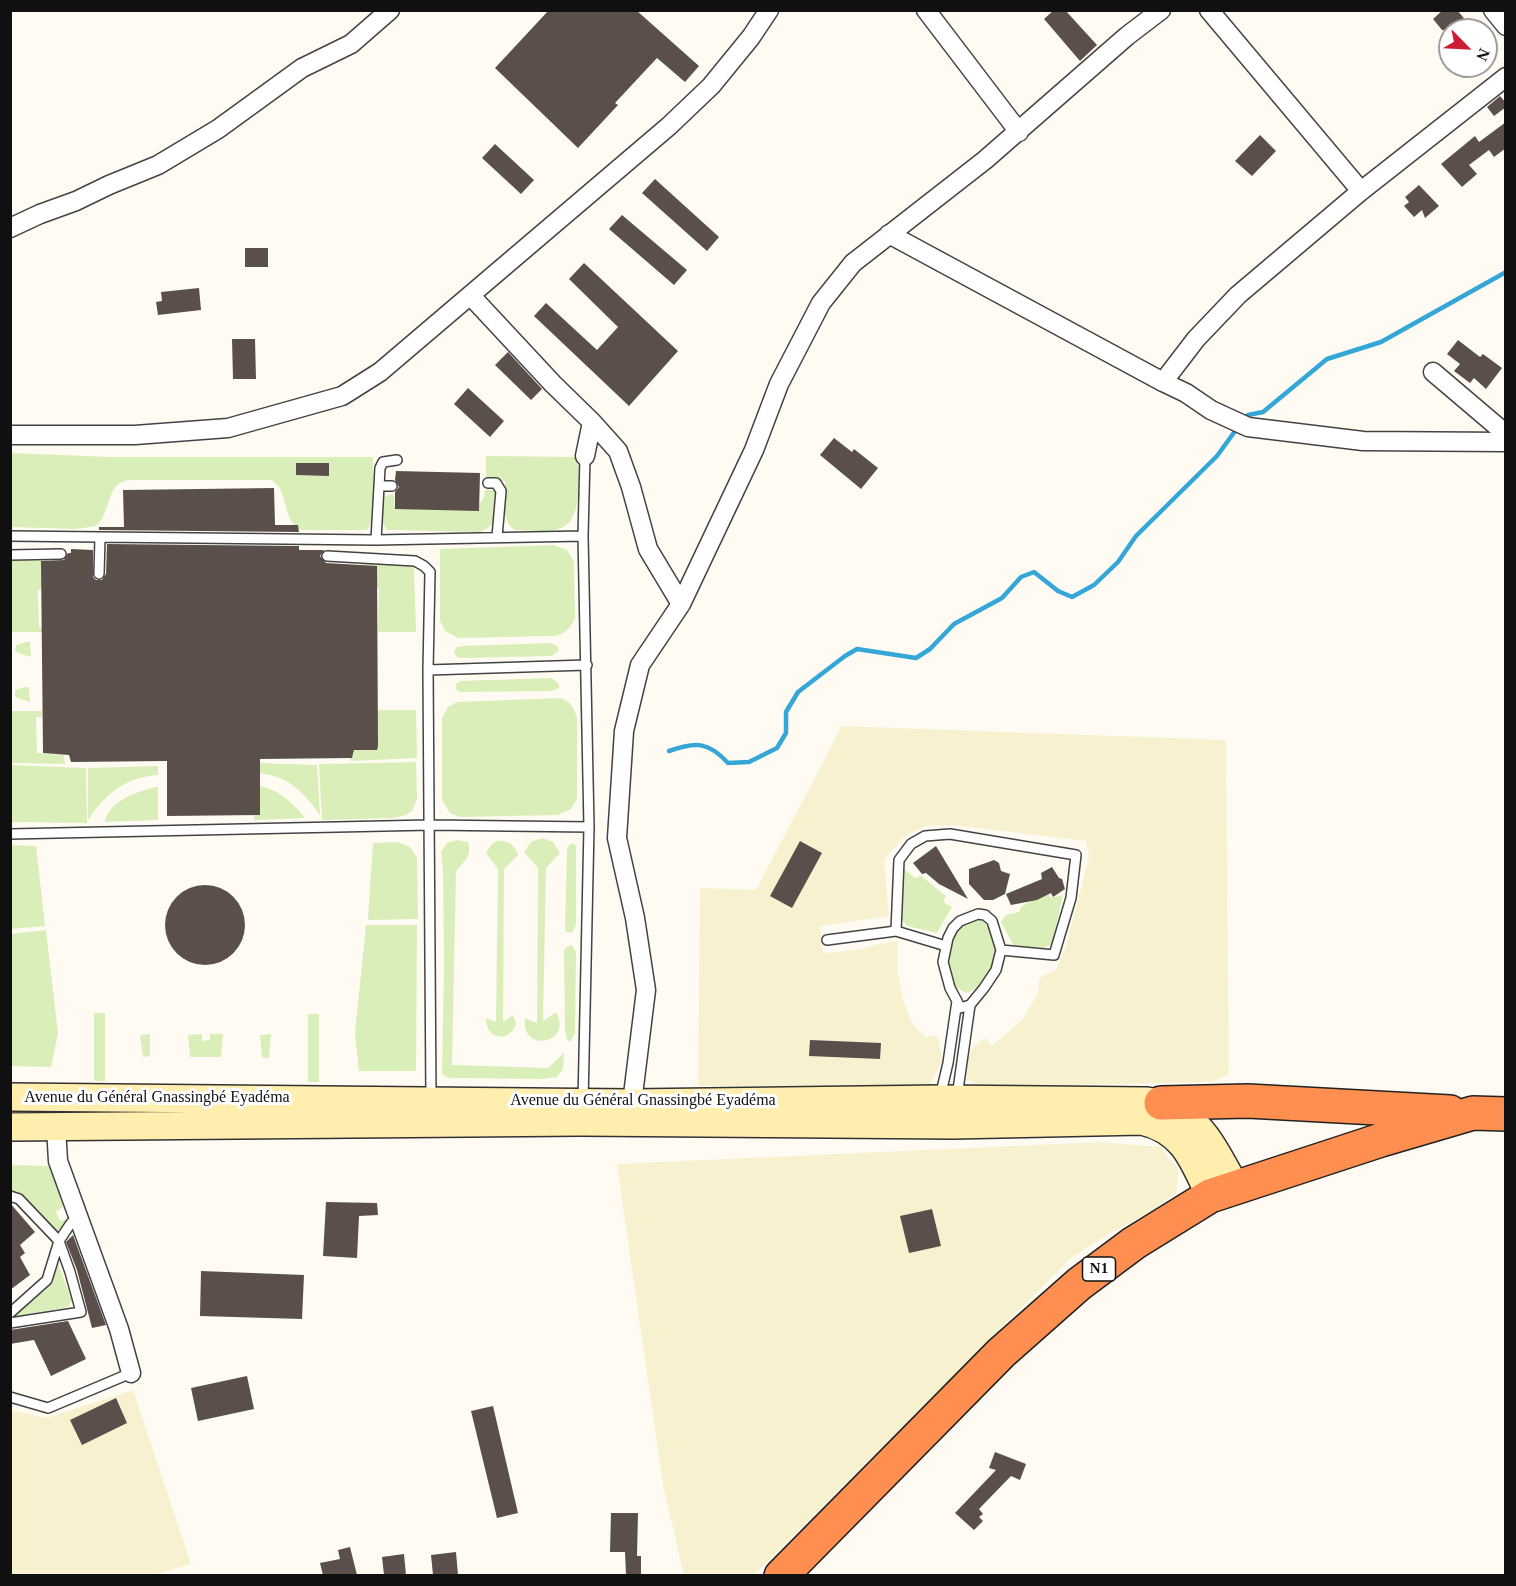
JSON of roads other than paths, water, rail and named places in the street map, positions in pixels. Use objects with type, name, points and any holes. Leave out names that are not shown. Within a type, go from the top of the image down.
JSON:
[{"type":"highway","points":[[1161,1103],[1248,1101],[1473,1113]]},
{"type":"highway","name":"N1","points":[[781,1575],[1000,1353],[1079,1284],[1134,1243],[1222,1191],[1473,1113],[1506,1114]]},
{"type":"main road","name":"Avenue du Général Gnassingbé Eyadéma","points":[[10,1097],[431,1111],[582,1112],[944,1108],[1146,1101],[1161,1103],[1184,1114],[1207,1136],[1222,1191]]},
{"type":"main road","name":"Avenue du Général Gnassingbé Eyadéma","points":[[582,1112],[632,1103],[944,1108],[1142,1121],[1157,1125],[1172,1133],[1222,1191]]},
{"type":"main road","name":"Avenue du Général Gnassingbé Eyadéma","points":[[10,1127],[431,1111]]},
{"type":"street","points":[[10,228],[158,165],[218,129],[302,68],[351,44],[390,10]]},
{"type":"street","points":[[10,435],[135,435],[228,428],[342,396],[373,376],[437,321],[471,296],[661,133],[711,86],[751,37],[769,10]]},
{"type":"street","points":[[632,1103],[646,990],[635,918],[617,838],[624,731],[640,665],[681,604],[754,450],[778,384],[822,303],[853,263],[985,160],[1127,36],[1161,10]]},
{"type":"street","points":[[1209,10],[1361,192]]},
{"type":"street","points":[[1493,10],[1506,26]]},
{"type":"street","points":[[932,13],[1019,132]]},
{"type":"street","points":[[1163,382],[1196,339],[1238,295],[1361,192],[1506,77]]},
{"type":"street","points":[[889,234],[1240,424],[1364,441],[1506,442]]},
{"type":"street","points":[[471,296],[618,451],[631,487],[648,549],[681,604]]},
{"type":"street","points":[[1433,372],[1506,434]]},
{"type":"street","points":[[585,456],[592,422]]},
{"type":"street","points":[[56,1127],[58,1161],[119,1329],[131,1373]]},
{"type":"lane","points":[[582,1112],[589,827],[583,536],[585,456]]},
{"type":"lane","points":[[376,540],[381,465],[383,462],[397,460]]},
{"type":"lane","points":[[488,483],[496,483],[501,491],[497,537]]},
{"type":"lane","points":[[379,486],[392,486]]},
{"type":"lane","points":[[10,536],[376,540],[583,536]]},
{"type":"lane","points":[[99,574],[100,538]]},
{"type":"lane","points":[[10,555],[61,554]]},
{"type":"lane","points":[[327,556],[415,561],[430,572],[428,670],[431,1111]]},
{"type":"lane","points":[[428,670],[586,665]]},
{"type":"lane","points":[[10,834],[430,825],[589,827]]},
{"type":"lane","points":[[896,931],[899,860],[911,844],[925,836],[950,834],[1076,855],[1071,898],[1054,955],[1001,950]]},
{"type":"lane","points":[[944,1108],[970,1005],[996,970],[1001,950],[992,921],[985,915],[978,914],[960,921],[953,928],[943,962],[950,988],[960,1008],[970,1005]]},
{"type":"lane","points":[[827,940],[896,931],[946,946]]},
{"type":"lane","points":[[944,1108],[957,1001]]},
{"type":"lane","points":[[10,1196],[19,1199],[58,1242],[70,1272],[81,1312],[10,1323]]},
{"type":"lane","points":[[10,1313],[47,1280],[58,1242],[71,1223],[80,1221]]},
{"type":"lane","points":[[10,1397],[48,1408],[131,1373]]},
{"type":"water","points":[[208,892],[226,900],[236,912],[238,926],[235,939],[228,950],[216,958],[203,959],[189,954],[180,946],[175,936],[173,919],[176,912],[186,901]],"holes":[[[206,901],[221,906],[229,919],[227,935],[215,946],[199,946],[187,937],[184,921],[191,908]]]},
{"type":"water","points":[[207,907],[219,912],[224,924],[219,936],[207,941],[195,936],[190,924],[195,912]]},
{"type":"waterway","points":[[1244,420],[1248,415],[1263,412],[1327,359],[1381,342],[1506,272]]},
{"type":"waterway","points":[[669,751],[701,745],[714,751],[728,763],[749,762],[777,748],[786,733],[786,712],[798,692],[857,649],[916,658],[930,649],[954,624],[1002,598],[1021,577],[1034,572],[1058,591],[1072,597],[1094,585],[1118,562],[1136,536],[1217,456],[1238,427]]}]
